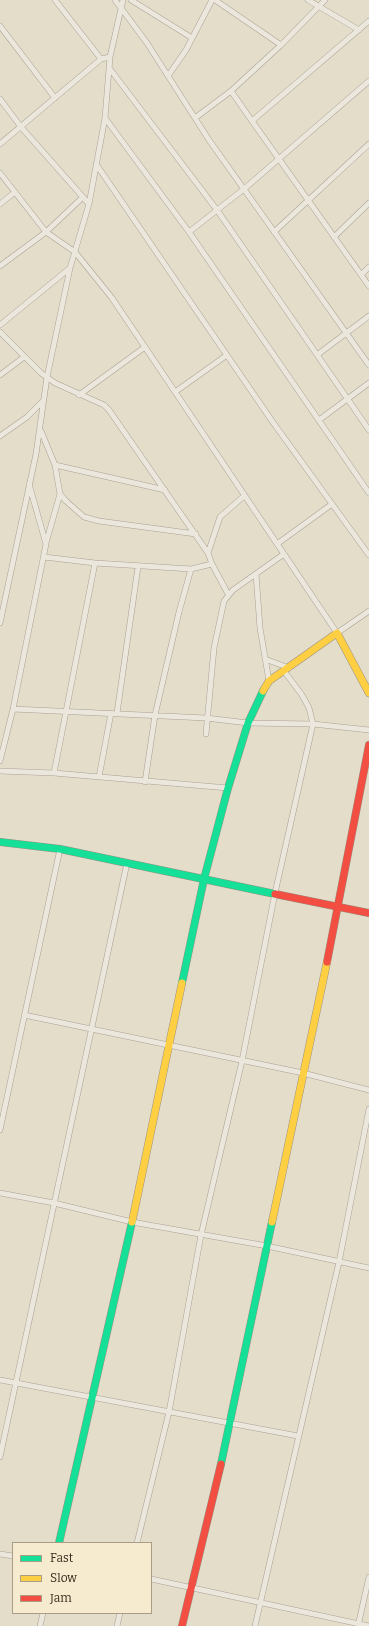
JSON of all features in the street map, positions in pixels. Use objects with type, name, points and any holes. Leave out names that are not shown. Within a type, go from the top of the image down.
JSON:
[{"type":"street","points":[[55,0],[101,59]]},
{"type":"street","points":[[115,0],[147,43],[195,118],[244,189],[369,366]]},
{"type":"street","points":[[0,623],[41,431],[47,377],[70,268],[89,204],[105,118],[110,57],[123,0]]},
{"type":"street","points":[[131,0],[192,38]]},
{"type":"street","points":[[168,76],[192,38],[212,0]]},
{"type":"street","points":[[215,0],[281,45]]},
{"type":"street","points":[[308,0],[359,30]]},
{"type":"street","points":[[195,118],[231,91],[281,45],[325,0]]},
{"type":"street","points":[[252,121],[369,21]]},
{"type":"street","points":[[0,26],[56,98]]},
{"type":"street","points":[[0,144],[101,59],[110,57]]},
{"type":"street","points":[[110,69],[217,210],[369,430]]},
{"type":"street","points":[[189,232],[280,159],[369,81]]},
{"type":"street","points":[[231,91],[369,286]]},
{"type":"street","points":[[0,100],[21,127],[89,204]]},
{"type":"street","points":[[105,118],[189,232],[369,492]]},
{"type":"street","points":[[274,232],[369,144]]},
{"type":"street","points":[[96,164],[227,355],[369,555]]},
{"type":"street","points":[[0,173],[46,232],[75,252],[112,298],[337,633],[369,693]]},
{"type":"street","points":[[0,204],[15,192]]},
{"type":"street","points":[[0,266],[46,232],[83,197]]},
{"type":"street","points":[[334,237],[369,203]]},
{"type":"street","points":[[361,275],[369,267]]},
{"type":"street","points":[[0,325],[70,268]]},
{"type":"street","points":[[317,355],[369,316]]},
{"type":"street","points":[[0,332],[24,357],[47,377],[109,410],[196,534],[208,553],[212,564],[228,594]]},
{"type":"street","points":[[79,394],[145,347]]},
{"type":"street","points":[[175,392],[227,355]]},
{"type":"street","points":[[0,375],[24,357]]},
{"type":"street","points":[[319,420],[369,383]]},
{"type":"street","points":[[0,436],[27,417],[44,401]]},
{"type":"street","points":[[0,761],[13,709],[46,544],[60,494],[55,465],[41,431]]},
{"type":"street","points":[[55,465],[165,490]]},
{"type":"street","points":[[29,483],[46,544]]},
{"type":"street","points":[[60,494],[84,517],[99,521],[196,534]]},
{"type":"street","points":[[208,553],[220,517],[244,496]]},
{"type":"street","points":[[277,544],[332,504]]},
{"type":"street","points":[[206,734],[206,718],[214,648],[221,612],[228,594],[284,554]]},
{"type":"street","points":[[44,557],[138,567],[191,569],[212,564]]},
{"type":"street","points":[[54,774],[95,563]]},
{"type":"street","points":[[117,714],[138,567]]},
{"type":"street","points":[[145,782],[155,715],[179,612],[191,569]]},
{"type":"street","points":[[256,574],[260,628],[269,681]]},
{"type":"street","points":[[59,1542],[132,1222],[168,1044],[204,879],[228,788],[248,723],[265,686],[269,681],[369,611]]},
{"type":"street","points":[[137,1542],[169,1412],[201,1234],[242,1061],[275,893],[313,724],[309,708],[287,669],[265,659]]},
{"type":"street","points":[[13,709],[206,718],[248,723],[313,724],[369,730]]},
{"type":"street","points":[[99,777],[111,713]]},
{"type":"street","points":[[182,1626],[230,1424],[338,907],[369,745]]},
{"type":"street","points":[[0,771],[99,777],[228,788]]},
{"type":"street","points":[[0,842],[60,849],[369,913]]},
{"type":"street","points":[[0,1130],[60,849]]},
{"type":"street","points":[[0,1458],[127,863]]},
{"type":"street","points":[[24,1015],[303,1073],[369,1090]]},
{"type":"street","points":[[255,1626],[339,1262],[369,1109]]},
{"type":"street","points":[[0,1193],[54,1203],[132,1222],[267,1246],[369,1268]]},
{"type":"street","points":[[0,1380],[298,1436]]},
{"type":"street","points":[[0,1554],[12,1556]]},
{"type":"street","points":[[358,1625],[369,1577]]},
{"type":"street","points":[[152,1579],[261,1602],[358,1625],[369,1626]]},
{"type":"street","points":[[40,1626],[43,1614]]},
{"type":"street","points":[[117,1626],[120,1614]]},
{"type":"traffic: fast","points":[[182,983],[204,879],[228,788],[248,723],[263,691]]},
{"type":"traffic: fast","points":[[0,842],[60,849],[275,894]]},
{"type":"traffic: fast","points":[[59,1542],[132,1222]]},
{"type":"traffic: fast","points":[[221,1464],[272,1222]]},
{"type":"traffic: slow","points":[[263,691],[269,681],[337,633],[369,693]]},
{"type":"traffic: slow","points":[[272,1222],[327,962]]},
{"type":"traffic: slow","points":[[132,1222],[182,983]]},
{"type":"traffic: jam","points":[[327,962],[369,745]]},
{"type":"traffic: jam","points":[[275,894],[369,913]]},
{"type":"traffic: jam","points":[[182,1626],[221,1464]]}]
